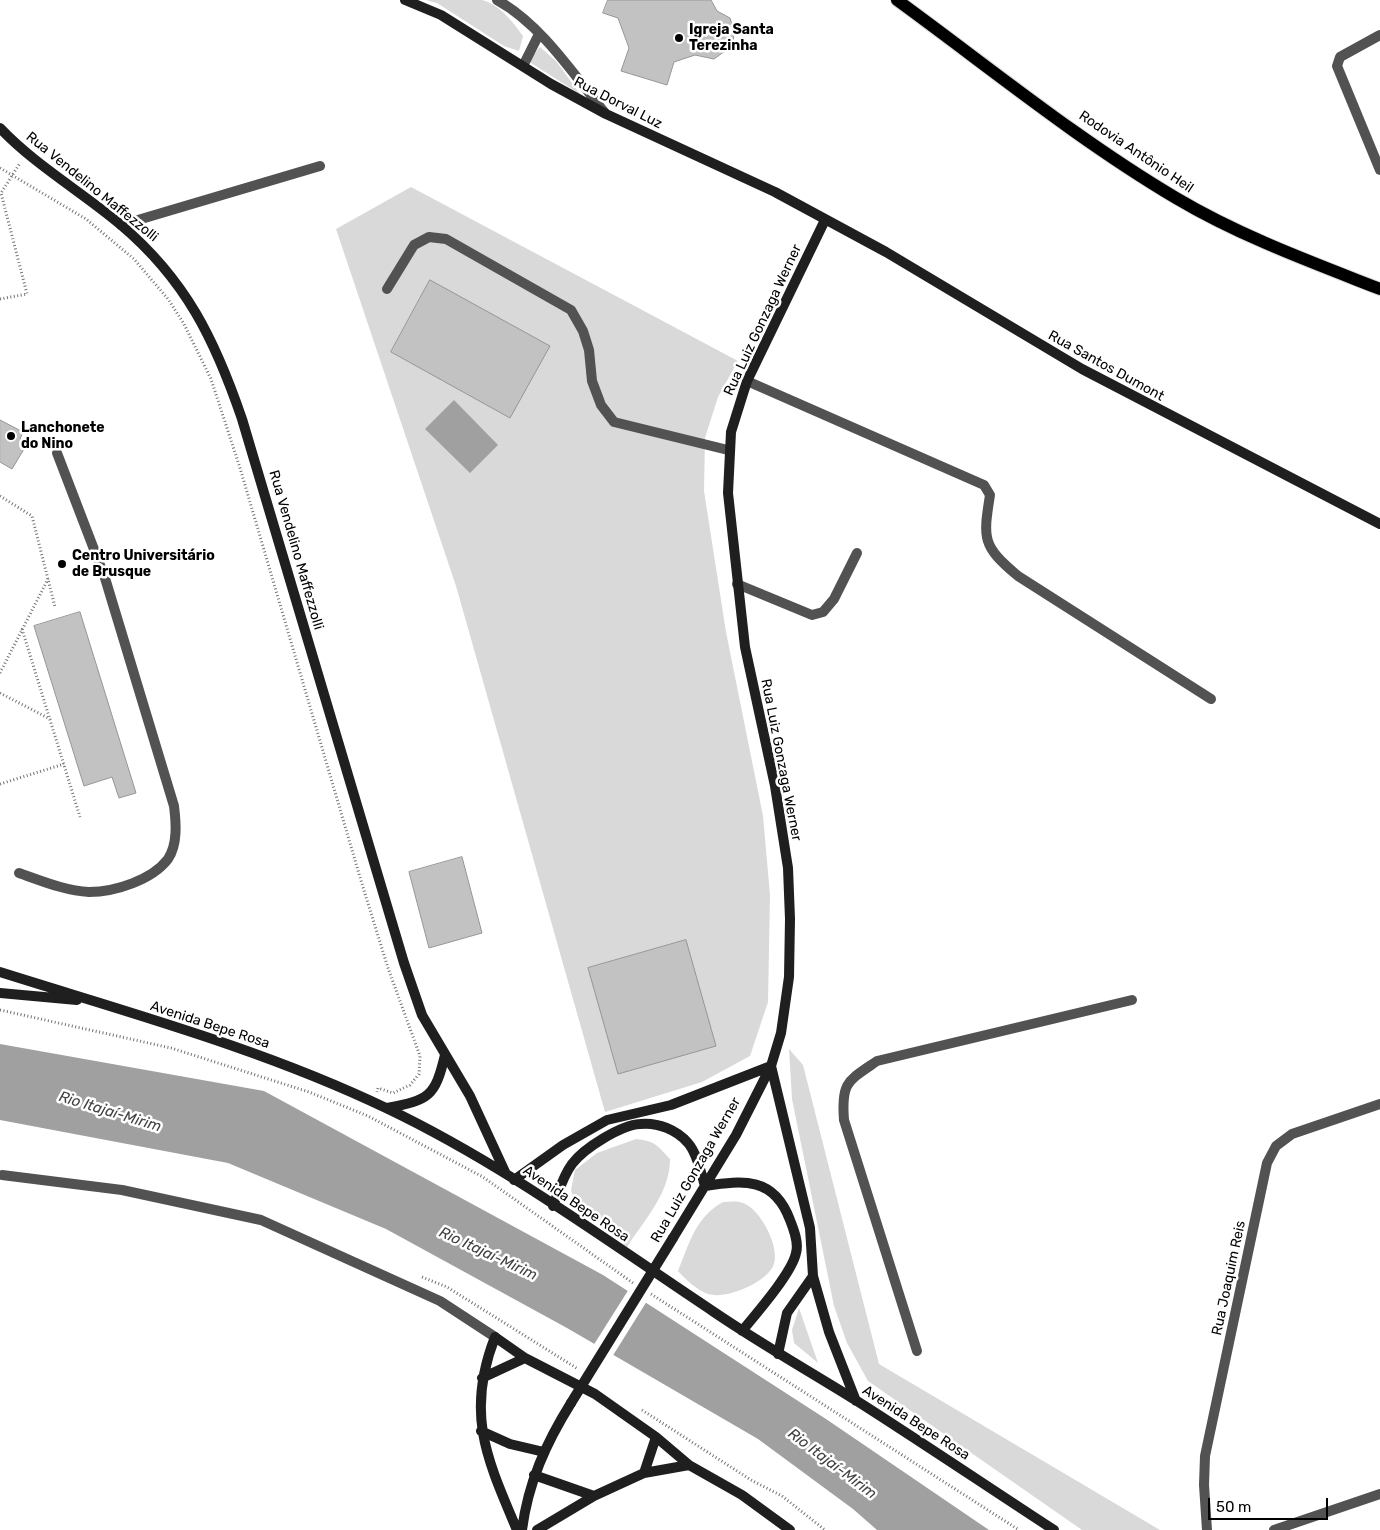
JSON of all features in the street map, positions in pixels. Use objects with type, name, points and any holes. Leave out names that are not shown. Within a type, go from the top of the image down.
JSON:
[{"type":"main road","name":"Rua Dorval Luz","points":[[405,0],[441,15],[522,66],[606,114],[775,192],[825,220]]},
{"type":"main road","name":"Rodovia Antônio Heil","points":[[897,0],[1078,132],[1175,198],[1260,241],[1380,289]]},
{"type":"main road","name":"Rua Vendelino Maffezzolli","points":[[0,128],[146,247],[181,289],[210,335],[227,373],[256,464],[404,963],[422,1015],[470,1096],[510,1177]]},
{"type":"main road","name":"Rua Luiz Gonzaga Werner","points":[[522,1530],[526,1502],[534,1475],[544,1452],[571,1403],[736,1135],[771,1066],[781,1033],[789,977],[790,919],[788,868],[775,786],[747,655],[737,584],[728,493],[728,450],[738,407],[747,381],[825,220]]},
{"type":"main road","name":"Rua Santos Dumont","points":[[825,220],[886,252],[1082,369],[1380,524]]},
{"type":"main road","name":"Avenida Bepe Rosa","points":[[0,972],[249,1051],[387,1108],[453,1142],[510,1177],[742,1331],[856,1401],[1054,1530]]},
{"type":"main road","name":"Avenida Bepe Rosa","points":[[0,993],[98,1002]]},
{"type":"main road","points":[[387,1108],[423,1099],[434,1091],[440,1080],[446,1055]]},
{"type":"main road","points":[[510,1177],[607,1120],[671,1105],[771,1066],[810,1228],[814,1276],[829,1332],[856,1401]]},
{"type":"main road","points":[[553,1206],[565,1174],[573,1162],[592,1145],[612,1134],[640,1124],[670,1128],[690,1144],[705,1186],[731,1182],[749,1183],[768,1188],[785,1206],[795,1233],[797,1252],[788,1272],[742,1331]]},
{"type":"main road","points":[[778,1354],[787,1312],[814,1276]]},
{"type":"main road","points":[[517,1530],[493,1473],[481,1431],[482,1378],[495,1337],[525,1358],[595,1394],[656,1438],[689,1465],[742,1495],[790,1530]]},
{"type":"main road","points":[[482,1378],[525,1358]]},
{"type":"main road","points":[[481,1431],[510,1444],[544,1452]]},
{"type":"main road","points":[[644,1473],[656,1438]]},
{"type":"main road","points":[[537,1530],[594,1496],[644,1473],[689,1465]]},
{"type":"main road","points":[[534,1475],[594,1496]]},
{"type":"street","points":[[497,0],[524,18],[606,114]]},
{"type":"street","points":[[522,66],[539,34]]},
{"type":"street","points":[[1380,35],[1340,57],[1337,66],[1380,170]]},
{"type":"street","points":[[121,225],[320,166]]},
{"type":"street","points":[[388,289],[414,245],[429,237],[446,239],[571,310],[583,331],[589,350],[592,381],[601,405],[614,422],[728,450]]},
{"type":"street","points":[[747,381],[984,485],[990,495],[984,530],[994,556],[1018,576],[1211,699]]},
{"type":"street","points":[[19,874],[61,887],[89,892],[115,889],[140,881],[168,858],[175,840],[177,824],[174,806],[105,578],[57,453]]},
{"type":"street","points":[[737,584],[812,615],[824,612],[834,600],[857,552]]},
{"type":"street","points":[[917,1351],[844,1120],[842,1096],[852,1078],[877,1061],[1132,1000]]},
{"type":"street","name":"Rua Joaquim Reis","points":[[1207,1530],[1204,1485],[1205,1456],[1267,1163],[1276,1146],[1292,1134],[1380,1104]]},
{"type":"street","points":[[2,1175],[122,1190],[261,1220],[440,1301],[495,1337]]},
{"type":"street","points":[[1274,1530],[1380,1494]]},
{"type":"path","points":[[0,299],[28,294],[1,193],[27,151]]},
{"type":"path","points":[[0,168],[86,219],[134,259],[168,299],[184,324],[211,379],[240,468],[367,903],[420,1056],[419,1074],[410,1086],[393,1093],[378,1088],[368,1116]]},
{"type":"path","points":[[0,496],[32,516],[55,607]]},
{"type":"path","points":[[0,674],[48,578]]},
{"type":"path","points":[[22,629],[80,817]]},
{"type":"path","points":[[0,693],[50,719]]},
{"type":"path","points":[[0,784],[64,764]]},
{"type":"path","points":[[0,1010],[171,1048],[309,1092],[368,1116],[483,1178],[642,1289]]},
{"type":"path","points":[[650,1294],[1019,1530]]},
{"type":"shaded area","points":[[426,0],[482,0],[494,5],[506,15],[523,36],[519,51],[504,46],[437,3]]},
{"type":"shaded area","points":[[540,47],[556,61],[580,94],[529,61]]},
{"type":"shaded area","points":[[411,187],[738,361],[718,397],[705,438],[704,491],[726,632],[763,816],[770,895],[768,1002],[750,1056],[702,1082],[605,1112],[456,586],[336,229]]},
{"type":"shaded area","points":[[789,1049],[803,1065],[879,1364],[1160,1530],[1082,1530],[868,1381],[847,1343],[834,1306],[792,1099]]},
{"type":"shaded area","points":[[636,1139],[648,1141],[662,1150],[670,1159],[669,1171],[666,1183],[649,1216],[627,1247],[575,1204],[571,1190],[575,1170],[597,1153]]},
{"type":"shaded area","points":[[723,1202],[746,1204],[760,1217],[771,1237],[775,1256],[774,1264],[770,1271],[755,1283],[735,1292],[716,1295],[700,1290],[678,1271],[694,1232],[706,1215]]},
{"type":"shaded area","points":[[799,1308],[818,1363],[794,1343],[792,1330]]},
{"type":"water","points":[[454,400],[498,445],[470,473],[425,429]]},
{"type":"water","name":"Rio Itajaí-Mirim","points":[[0,1044],[264,1091],[603,1275],[826,1419],[989,1530],[877,1530],[853,1509],[758,1439],[567,1328],[386,1229],[228,1163],[0,1120]]},
{"type":"pier","points":[[629,1289],[647,1301],[612,1357],[593,1346]]},
{"type":"building","name":"Igreja Santa Terezinha","points":[[608,0],[711,0],[717,11],[730,18],[734,31],[733,45],[714,59],[695,55],[674,62],[667,85],[621,71],[629,48],[618,18],[603,13]]},
{"type":"building","points":[[430,280],[550,346],[510,418],[391,352]]},
{"type":"building","name":"Lanchonete do Nino","points":[[0,420],[23,432],[20,439],[27,444],[12,469],[0,462]]},
{"type":"building","points":[[80,612],[136,793],[119,798],[112,777],[84,786],[34,626]]},
{"type":"building","points":[[462,857],[482,933],[429,948],[409,872]]},
{"type":"building","points":[[686,940],[716,1046],[618,1074],[588,968]]},
{"type":"place","name":"Igreja Santa Terezinha","points":[[679,38]]},
{"type":"place","name":"Lanchonete do Nino","points":[[11,436]]},
{"type":"place","name":"Centro Universitário de Brusque","points":[[62,564]]}]
